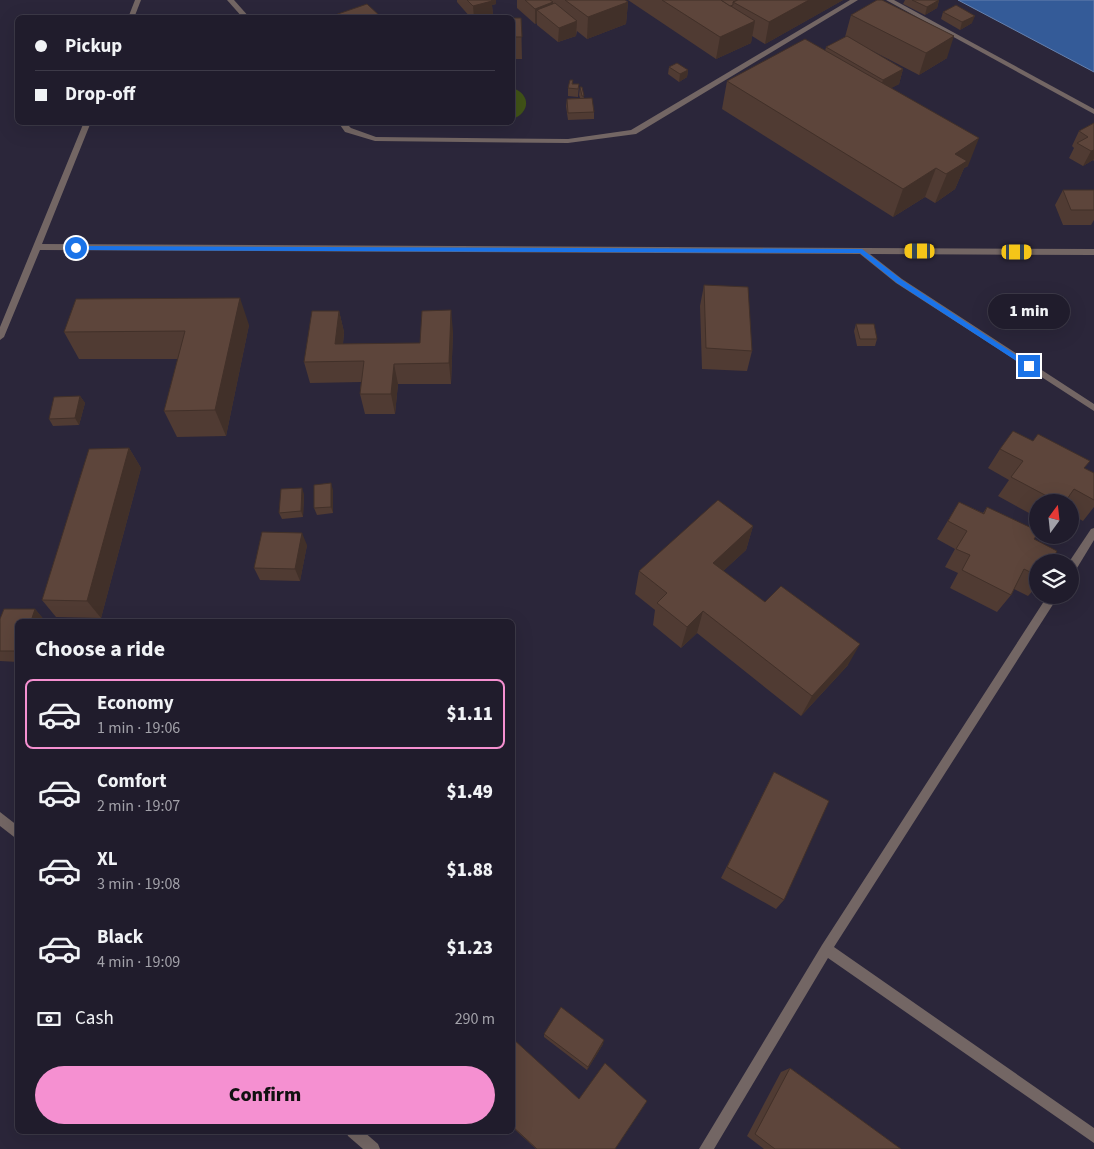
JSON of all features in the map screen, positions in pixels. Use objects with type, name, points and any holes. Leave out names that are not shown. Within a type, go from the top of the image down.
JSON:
[{"type":"street","points":[[132,15],[138,0]]},
{"type":"street","points":[[230,0],[244,15]]},
{"type":"street","points":[[344,125],[348,130],[376,139],[568,141],[633,132],[855,0]]},
{"type":"street","points":[[889,0],[1094,112]]},
{"type":"street","points":[[0,337],[87,125]]},
{"type":"street","points":[[37,248],[1094,252]]},
{"type":"street","points":[[862,251],[899,282],[1094,408]]},
{"type":"street","points":[[1079,556],[1094,532]]},
{"type":"street","points":[[706,1149],[826,949],[1048,604]]},
{"type":"street","points":[[0,818],[15,831]]},
{"type":"street","points":[[826,949],[1094,1136]]},
{"type":"street","points":[[356,1134],[373,1149]]},
{"type":"green space","points":[[515,89],[523,95],[526,104],[519,116],[515,118]]},
{"type":"water","points":[[958,0],[1094,0],[1094,72]]},
{"type":"building","points":[[467,0],[491,0],[492,1],[473,6]]},
{"type":"building","points":[[525,0],[550,0],[553,2],[535,9]]},
{"type":"building","points":[[565,0],[625,0],[628,2],[588,17]]},
{"type":"building","points":[[662,0],[721,0],[755,21],[720,37]]},
{"type":"building","points":[[721,0],[738,0],[730,6]]},
{"type":"building","points":[[738,0],[809,0],[769,22],[733,2]]},
{"type":"building","points":[[877,0],[882,0],[954,36],[926,53],[851,15]]},
{"type":"building","points":[[912,0],[939,0],[927,7]]},
{"type":"building","points":[[555,3],[577,21],[559,28],[537,10]]},
{"type":"building","points":[[367,4],[379,15],[335,15]]},
{"type":"building","points":[[956,5],[975,16],[962,22],[943,12]]},
{"type":"building","points":[[515,18],[521,18],[522,37],[515,37]]},
{"type":"building","points":[[847,36],[903,69],[883,80],[826,47]]},
{"type":"building","points":[[805,39],[979,138],[955,154],[967,161],[946,174],[936,168],[903,189],[727,81]]},
{"type":"building","points":[[677,63],[688,70],[680,74],[669,67]]},
{"type":"building","points":[[570,80],[573,80],[572,84],[579,84],[578,89],[568,88]]},
{"type":"building","points":[[580,87],[582,87],[584,96],[582,96]]},
{"type":"building","points":[[592,98],[594,112],[568,113],[567,99]]},
{"type":"building","points":[[1094,123],[1094,150],[1091,151],[1077,143],[1088,137],[1079,131]]},
{"type":"building","points":[[1063,190],[1094,190],[1094,210],[1071,210]]},
{"type":"building","points":[[704,285],[748,287],[752,351],[706,348]]},
{"type":"building","points":[[240,298],[215,410],[164,411],[185,331],[64,332],[76,299]]},
{"type":"building","points":[[451,310],[449,363],[394,364],[391,394],[360,394],[364,361],[304,362],[312,311],[339,311],[335,344],[420,343],[422,311]]},
{"type":"building","points":[[856,324],[874,324],[877,339],[860,339]]},
{"type":"building","points":[[80,396],[75,418],[49,419],[54,397]]},
{"type":"building","points":[[1013,431],[1033,441],[1038,434],[1090,461],[1084,468],[1094,473],[1094,500],[1074,489],[1071,494],[1043,494],[1011,477],[1023,461],[1000,449]]},
{"type":"building","points":[[129,448],[87,601],[42,600],[89,449]]},
{"type":"building","points":[[331,483],[331,507],[314,508],[314,485]]},
{"type":"building","points":[[302,488],[301,511],[279,513],[281,489]]},
{"type":"building","points":[[718,500],[753,526],[713,563],[765,602],[781,586],[860,644],[812,696],[703,611],[687,627],[657,603],[667,593],[639,571]]},
{"type":"building","points":[[959,502],[984,514],[987,507],[1029,527],[1029,544],[1044,544],[1057,551],[1055,554],[1029,554],[1029,572],[1024,569],[1011,595],[962,570],[970,555],[956,549],[967,531],[948,521]]},
{"type":"building","points":[[262,532],[302,533],[295,569],[254,568]]},
{"type":"building","points":[[4,609],[35,609],[32,619],[15,619],[15,651],[0,651],[0,619]]},
{"type":"building","points":[[774,772],[829,801],[784,900],[727,867]]},
{"type":"building","points":[[561,1007],[604,1040],[588,1067],[544,1034]]},
{"type":"building","points":[[515,1041],[579,1099],[605,1063],[647,1101],[615,1149],[537,1149],[515,1129]]},
{"type":"building","points":[[790,1068],[901,1149],[775,1149],[755,1134]]},
{"type":"route","points":[[76,248],[862,251],[899,282],[1029,366]]}]
